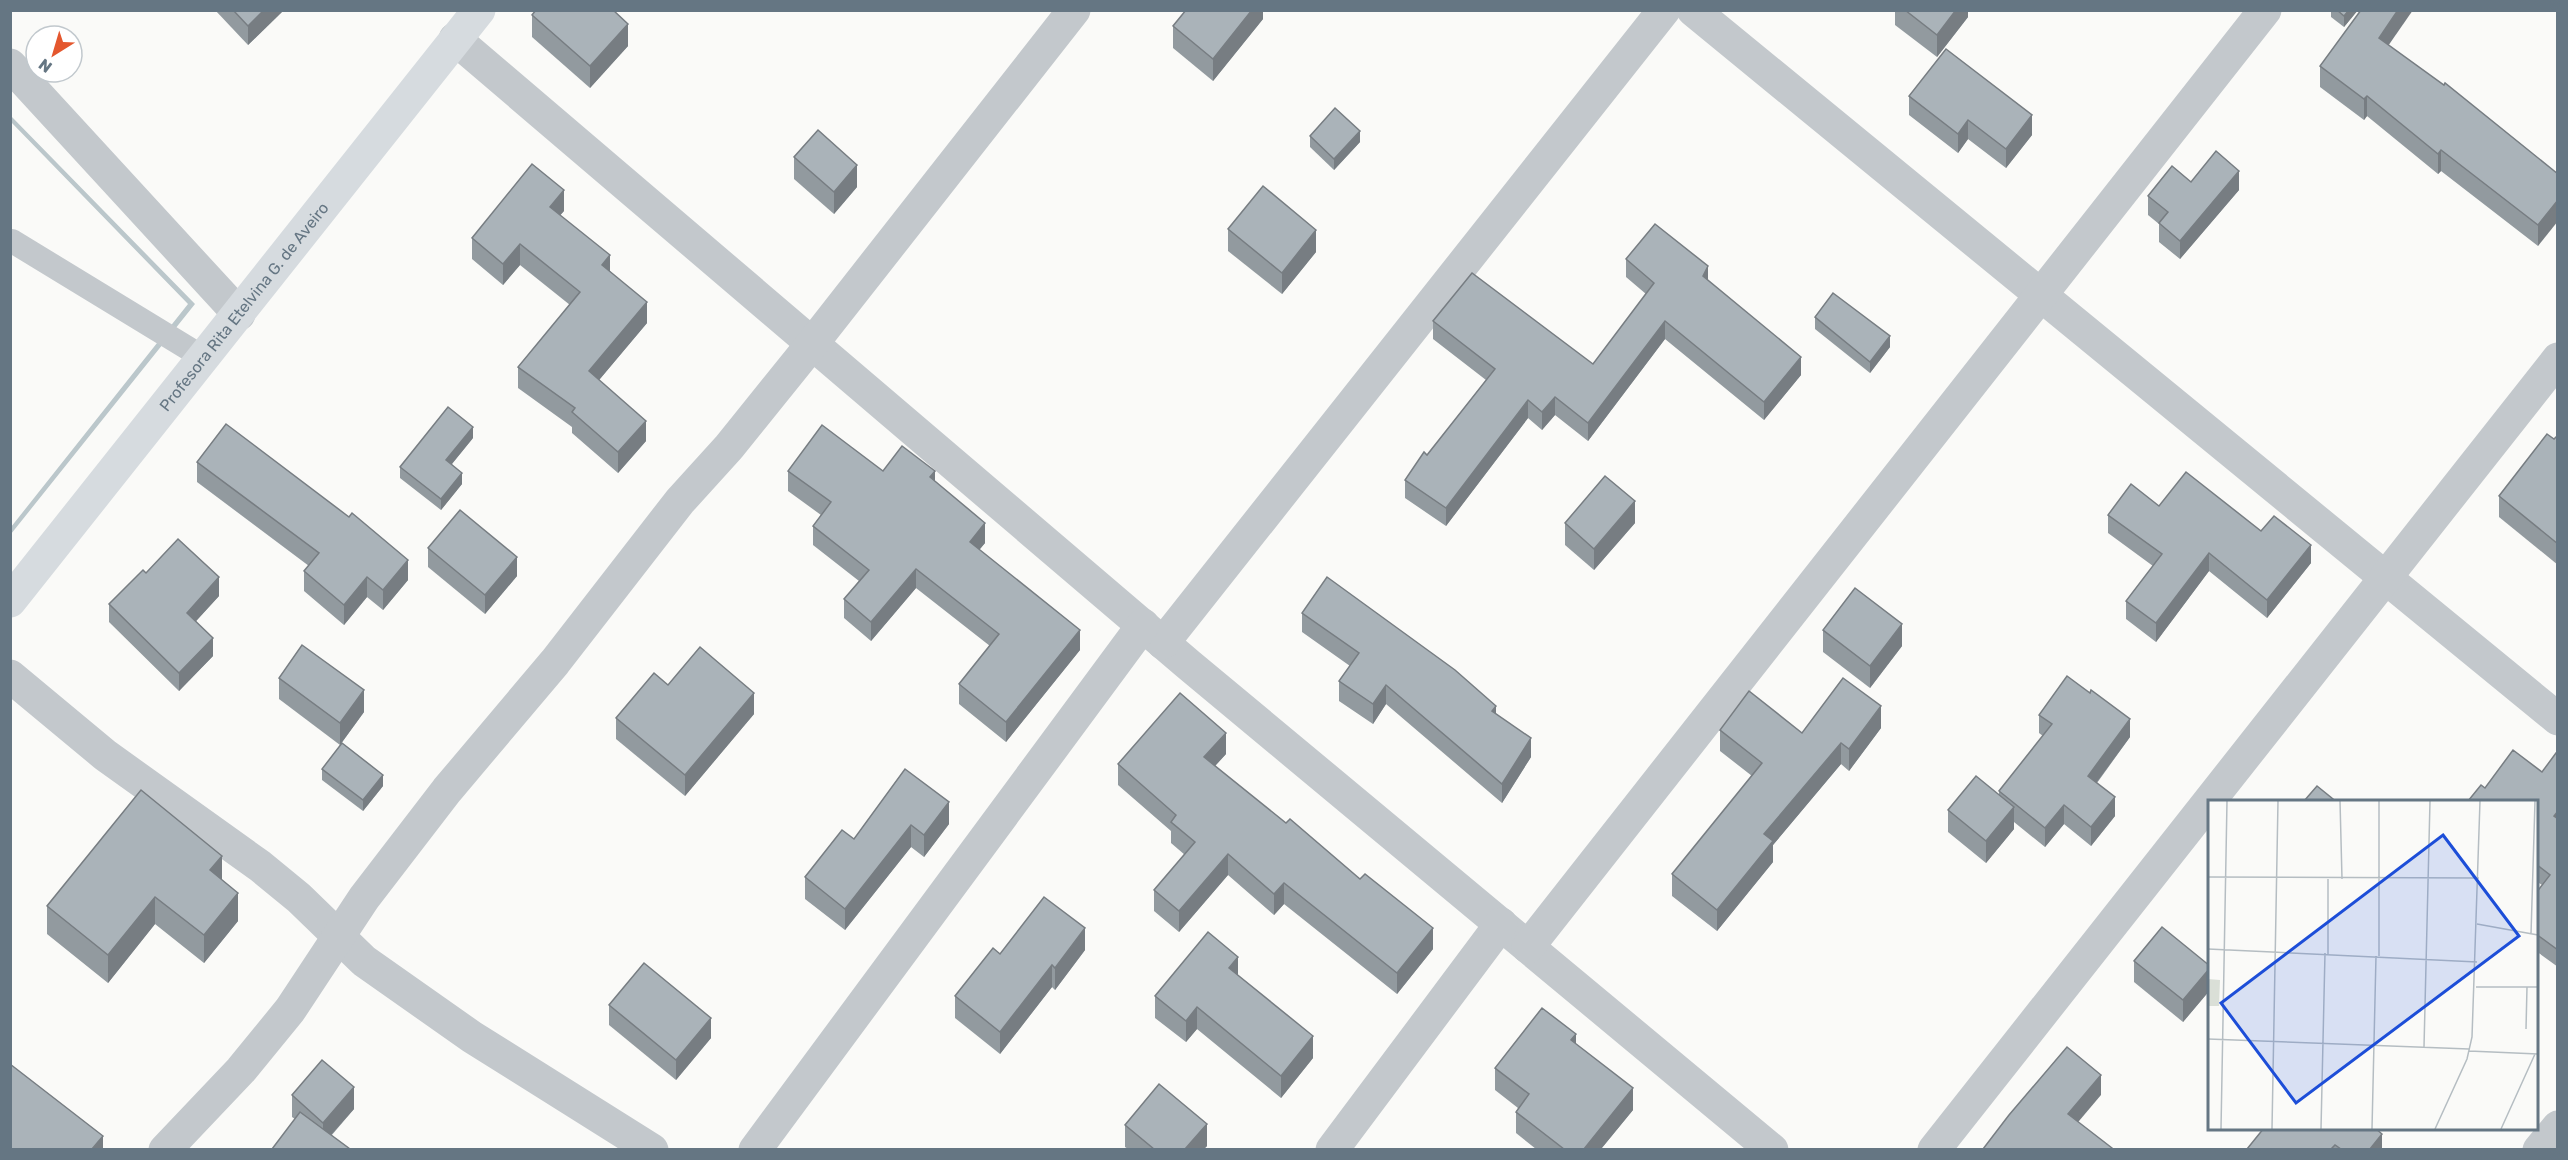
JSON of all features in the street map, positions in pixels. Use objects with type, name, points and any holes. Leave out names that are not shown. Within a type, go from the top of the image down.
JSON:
[{"type":"street","name":"Profesora Rita Etelvina G. de Aveiro","points":[[10,601],[479,10]]},
{"type":"street","points":[[165,1149],[241,1070],[290,1010],[364,898],[447,790],[555,662],[680,501],[729,447],[812,344],[1074,10]]},
{"type":"street","points":[[755,1149],[1153,634],[1665,10]]},
{"type":"street","points":[[1693,10],[2558,720]]},
{"type":"street","points":[[1528,947],[2265,10]]},
{"type":"street","points":[[455,39],[1153,634],[1772,1149]]},
{"type":"street","points":[[10,66],[239,314]]},
{"type":"street","points":[[2210,800],[2558,359]]},
{"type":"street","points":[[10,676],[105,755],[260,866],[299,898],[364,961],[472,1037],[652,1149]]},
{"type":"street","points":[[1934,1149],[2208,802]]},
{"type":"street","points":[[1332,1149],[1501,924]]},
{"type":"street","points":[[2540,1149],[2558,1127]]},
{"type":"lane","points":[[12,241],[204,358]]},
{"type":"shaded area","points":[[11,116],[195,304],[11,534],[11,527],[188,304],[11,122]]},
{"type":"building","points":[[233,10],[264,10],[248,26]]},
{"type":"building","points":[[536,10],[613,10],[628,24],[590,66],[532,15]]},
{"type":"building","points":[[1186,10],[1252,10],[1213,59],[1173,26]]},
{"type":"building","points":[[1905,10],[1956,10],[1937,35]]},
{"type":"building","points":[[2337,10],[2349,10],[2344,16]]},
{"type":"building","points":[[2361,10],[2398,10],[2379,38],[2444,85],[2445,83],[2558,174],[2558,200],[2538,225],[2441,150],[2438,154],[2367,96],[2364,99],[2320,66]]},
{"type":"building","points":[[1946,49],[2032,115],[2006,149],[1968,120],[1958,134],[1909,96]]},
{"type":"building","points":[[1335,108],[1360,131],[1334,159],[1310,136]]},
{"type":"building","points":[[818,130],[857,165],[834,192],[794,157]]},
{"type":"building","points":[[2216,151],[2239,171],[2180,241],[2159,223],[2168,212],[2148,196],[2172,166],[2191,182]]},
{"type":"building","points":[[532,164],[564,190],[550,207],[610,255],[602,265],[647,302],[589,371],[646,421],[618,452],[572,412],[575,408],[518,367],[580,292],[520,244],[503,264],[472,238]]},
{"type":"building","points":[[1263,186],[1316,230],[1282,273],[1228,229]]},
{"type":"building","points":[[1655,224],[1708,266],[1703,276],[1801,357],[1764,402],[1665,321],[1588,423],[1555,397],[1542,412],[1528,400],[1446,508],[1405,480],[1424,452],[1427,455],[1495,369],[1433,321],[1472,273],[1593,364],[1654,283],[1626,259]]},
{"type":"building","points":[[1833,293],[1890,336],[1870,362],[1815,317]]},
{"type":"building","points":[[448,407],[473,427],[446,460],[462,473],[441,499],[400,467]]},
{"type":"building","points":[[226,424],[349,517],[352,513],[408,560],[383,590],[367,577],[344,605],[304,571],[319,553],[197,462]]},
{"type":"building","points":[[822,425],[883,471],[902,446],[935,471],[930,477],[985,523],[970,542],[1080,630],[1006,722],[959,684],[999,634],[916,569],[871,622],[844,599],[869,570],[813,526],[831,502],[788,471]]},
{"type":"building","points":[[2547,434],[2554,439],[2558,435],[2558,544],[2499,496]]},
{"type":"building","points":[[2186,472],[2261,531],[2274,516],[2311,545],[2267,600],[2209,553],[2156,623],[2126,601],[2162,554],[2108,515],[2131,484],[2159,506]]},
{"type":"building","points":[[1605,476],[1635,501],[1594,549],[1565,523]]},
{"type":"building","points":[[460,510],[517,557],[485,595],[428,548]]},
{"type":"building","points":[[178,539],[219,577],[187,613],[213,638],[179,673],[109,604],[143,570],[146,573]]},
{"type":"building","points":[[1327,577],[1455,670],[1496,706],[1492,711],[1531,738],[1502,784],[1386,685],[1373,704],[1339,681],[1359,653],[1302,613]]},
{"type":"building","points":[[1855,588],[1902,624],[1870,666],[1823,630]]},
{"type":"building","points":[[302,645],[364,690],[340,723],[279,678]]},
{"type":"building","points":[[700,647],[754,693],[685,775],[616,718],[654,673],[668,685]]},
{"type":"building","points":[[2067,676],[2090,693],[2091,690],[2130,719],[2088,776],[2115,797],[2091,827],[2064,805],[2045,828],[1999,791],[2052,724],[2039,715]]},
{"type":"building","points":[[1843,678],[1881,706],[1849,749],[1841,743],[1764,834],[1773,841],[1717,910],[1672,874],[1762,763],[1720,730],[1749,691],[1802,733]]},
{"type":"building","points":[[1180,693],[1226,733],[1204,757],[1286,823],[1290,819],[1360,879],[1365,874],[1433,928],[1397,973],[1284,883],[1274,894],[1228,854],[1179,911],[1154,890],[1195,842],[1171,822],[1176,815],[1118,764]]},
{"type":"building","points":[[342,743],[383,775],[363,800],[322,769]]},
{"type":"building","points":[[2513,750],[2542,772],[2556,753],[2558,754],[2558,811],[2554,816],[2558,819],[2558,950],[2538,935],[2538,890],[2550,875],[2538,866],[2538,800],[2469,800],[2481,785],[2485,788]]},
{"type":"building","points":[[905,769],[949,802],[924,835],[911,825],[845,909],[805,877],[842,830],[854,839]]},
{"type":"building","points":[[1976,776],[2014,807],[1986,841],[1948,810]]},
{"type":"building","points":[[2317,786],[2333,799],[2332,800],[2305,800]]},
{"type":"building","points":[[141,790],[222,856],[210,870],[238,893],[204,935],[155,897],[108,955],[47,906]]},
{"type":"building","points":[[1044,897],[1085,928],[1055,968],[1052,965],[1000,1032],[955,996],[993,948],[1000,954]]},
{"type":"building","points":[[2162,927],[2208,964],[2208,970],[2183,1000],[2134,961]]},
{"type":"building","points":[[1208,932],[1238,957],[1229,968],[1313,1036],[1281,1076],[1197,1007],[1186,1021],[1155,996]]},
{"type":"building","points":[[644,963],[711,1018],[676,1060],[609,1005]]},
{"type":"building","points":[[1542,1008],[1576,1034],[1571,1040],[1633,1088],[1584,1149],[1564,1149],[1516,1112],[1529,1094],[1495,1068]]},
{"type":"building","points":[[2067,1047],[2101,1075],[2068,1114],[2112,1148],[1983,1149],[2009,1115]]},
{"type":"building","points":[[322,1060],[354,1087],[323,1123],[292,1095]]},
{"type":"building","points":[[10,1064],[103,1136],[92,1149],[10,1149]]},
{"type":"building","points":[[1159,1084],[1207,1124],[1185,1149],[1154,1149],[1125,1125]]},
{"type":"building","points":[[300,1112],[350,1149],[272,1149]]},
{"type":"building","points":[[2262,1130],[2377,1130],[2382,1134],[2370,1149],[2341,1149],[2335,1145],[2331,1149],[2247,1149]]}]
